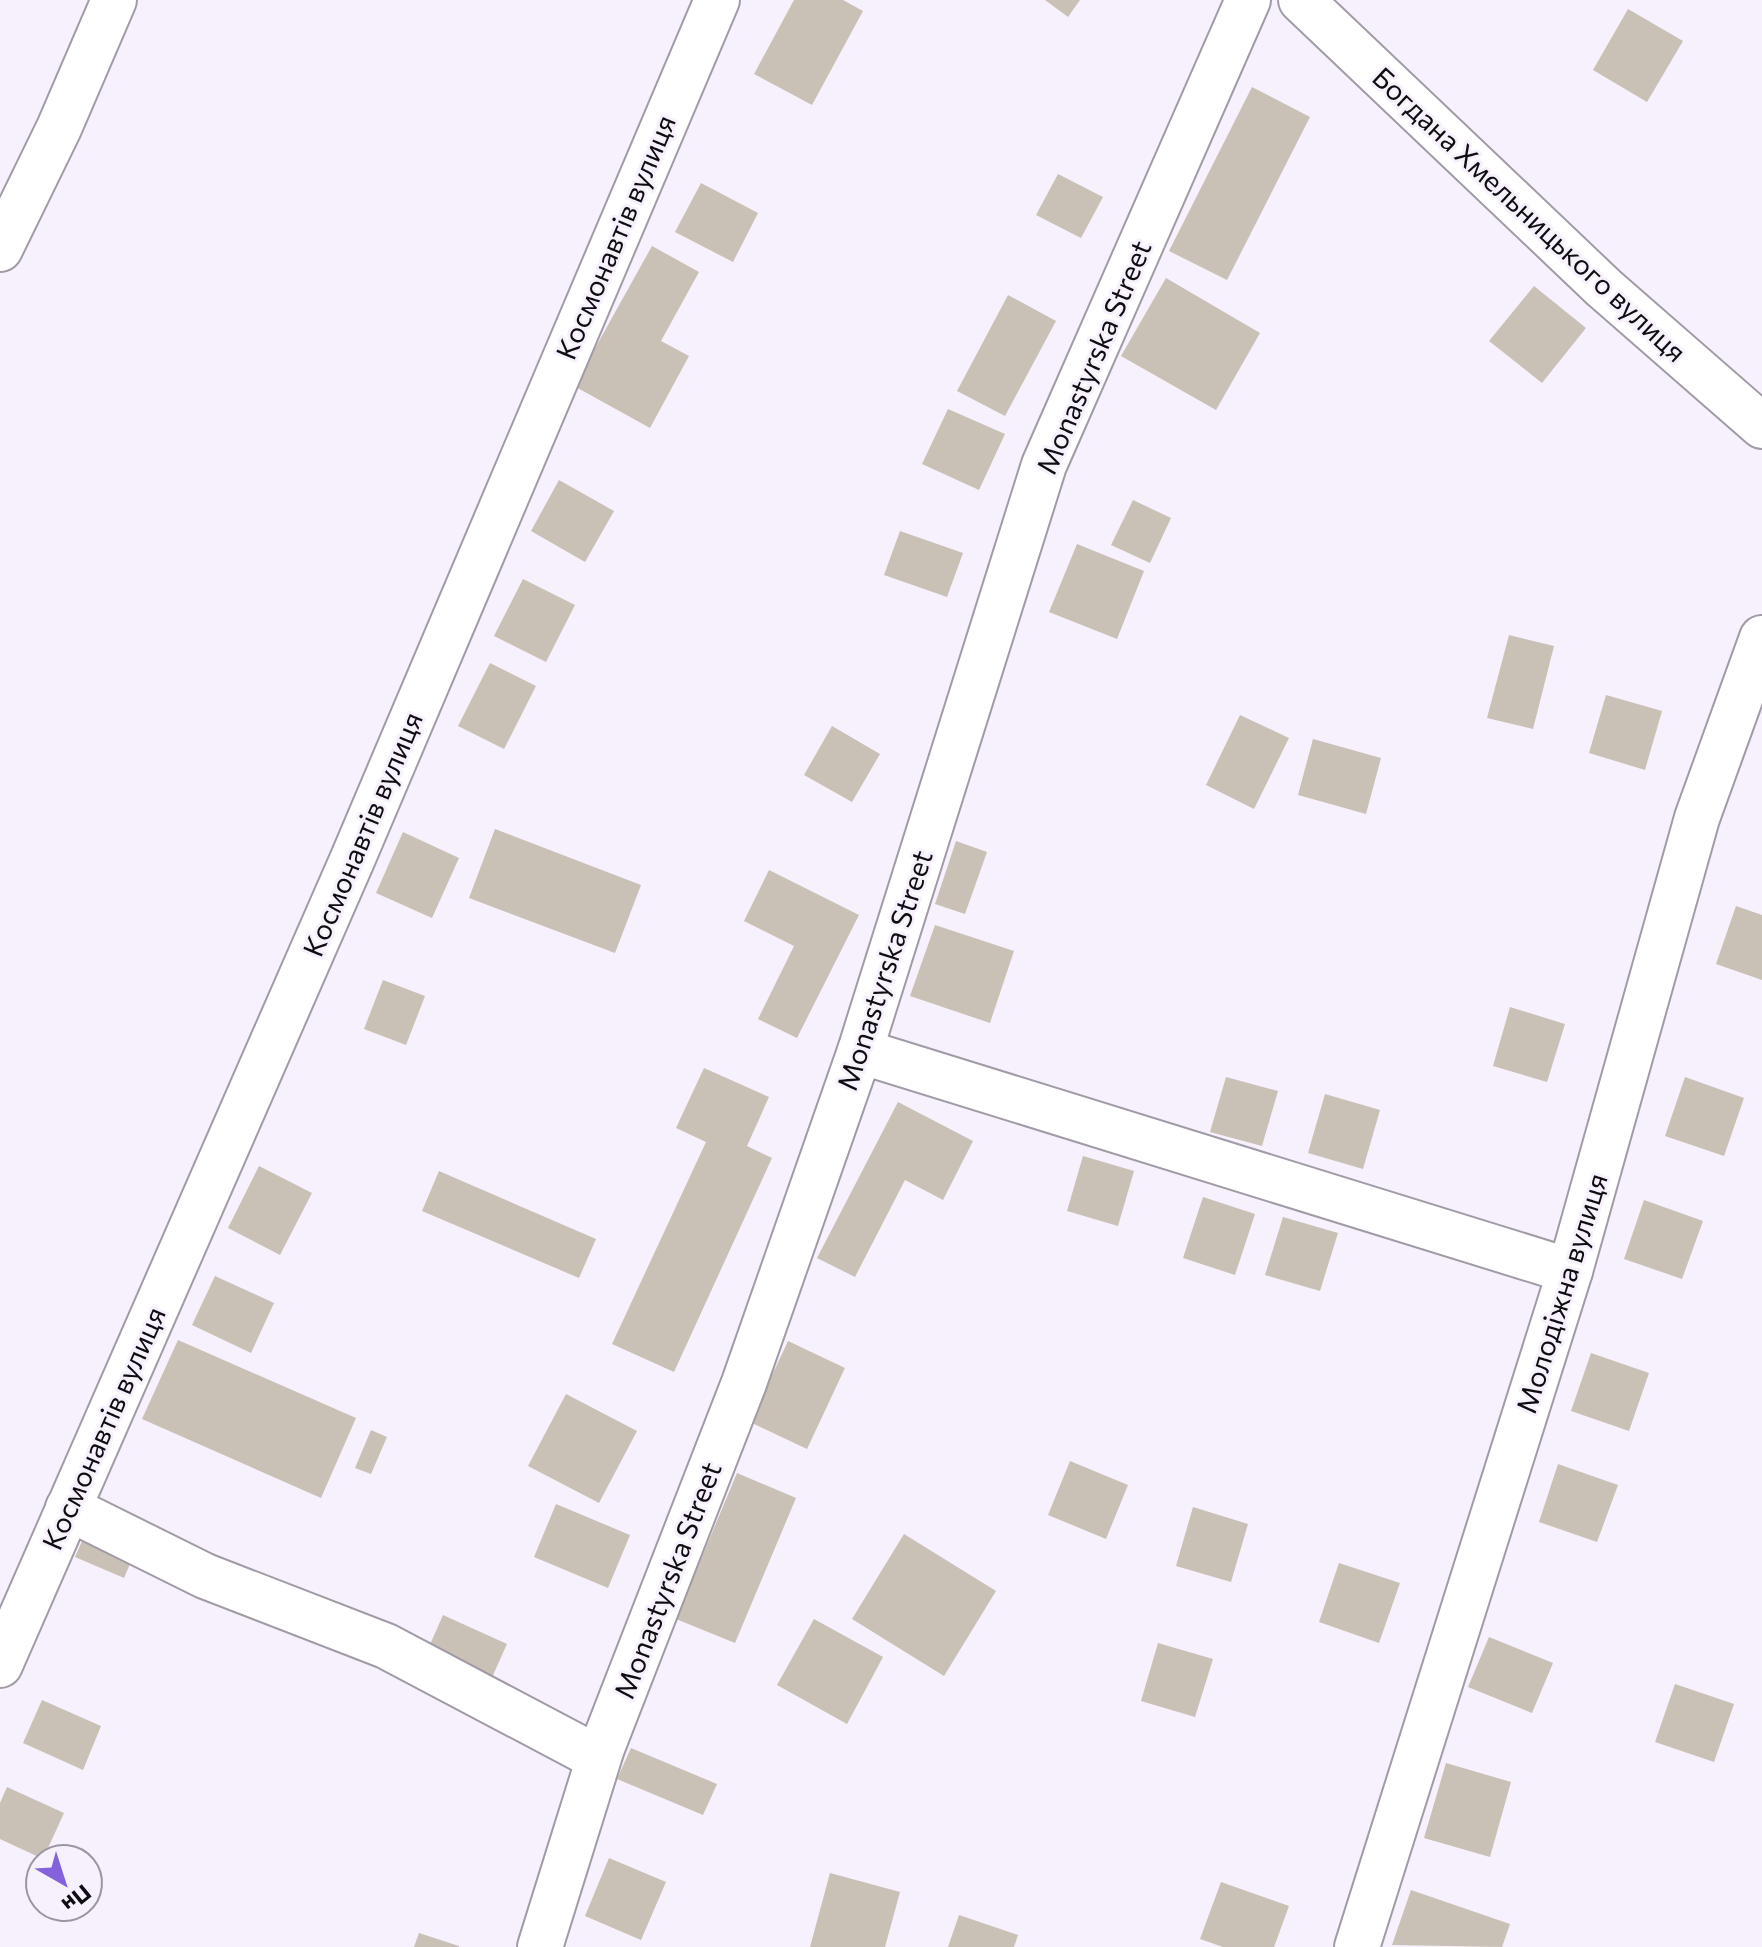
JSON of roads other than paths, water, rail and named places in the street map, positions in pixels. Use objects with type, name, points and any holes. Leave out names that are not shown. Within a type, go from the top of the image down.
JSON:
[{"type":"street","points":[[0,249],[59,128],[114,0]]},
{"type":"street","name":"Космонавтів вулиця","points":[[0,1665],[359,844],[717,0]]},
{"type":"street","name":"Monastyrska Street","points":[[540,1947],[598,1758],[744,1383],[860,1051],[1044,465],[1248,0]]},
{"type":"street","name":"Богдана Хмельницького вулиця","points":[[1301,0],[1604,288],[1762,426]]},
{"type":"street","name":"Молодіжна вулиця","points":[[1357,1947],[1570,1271],[1697,818],[1762,638]]},
{"type":"street","points":[[860,1051],[1570,1271]]},
{"type":"street","points":[[68,1508],[205,1576],[386,1646],[598,1758]]}]
